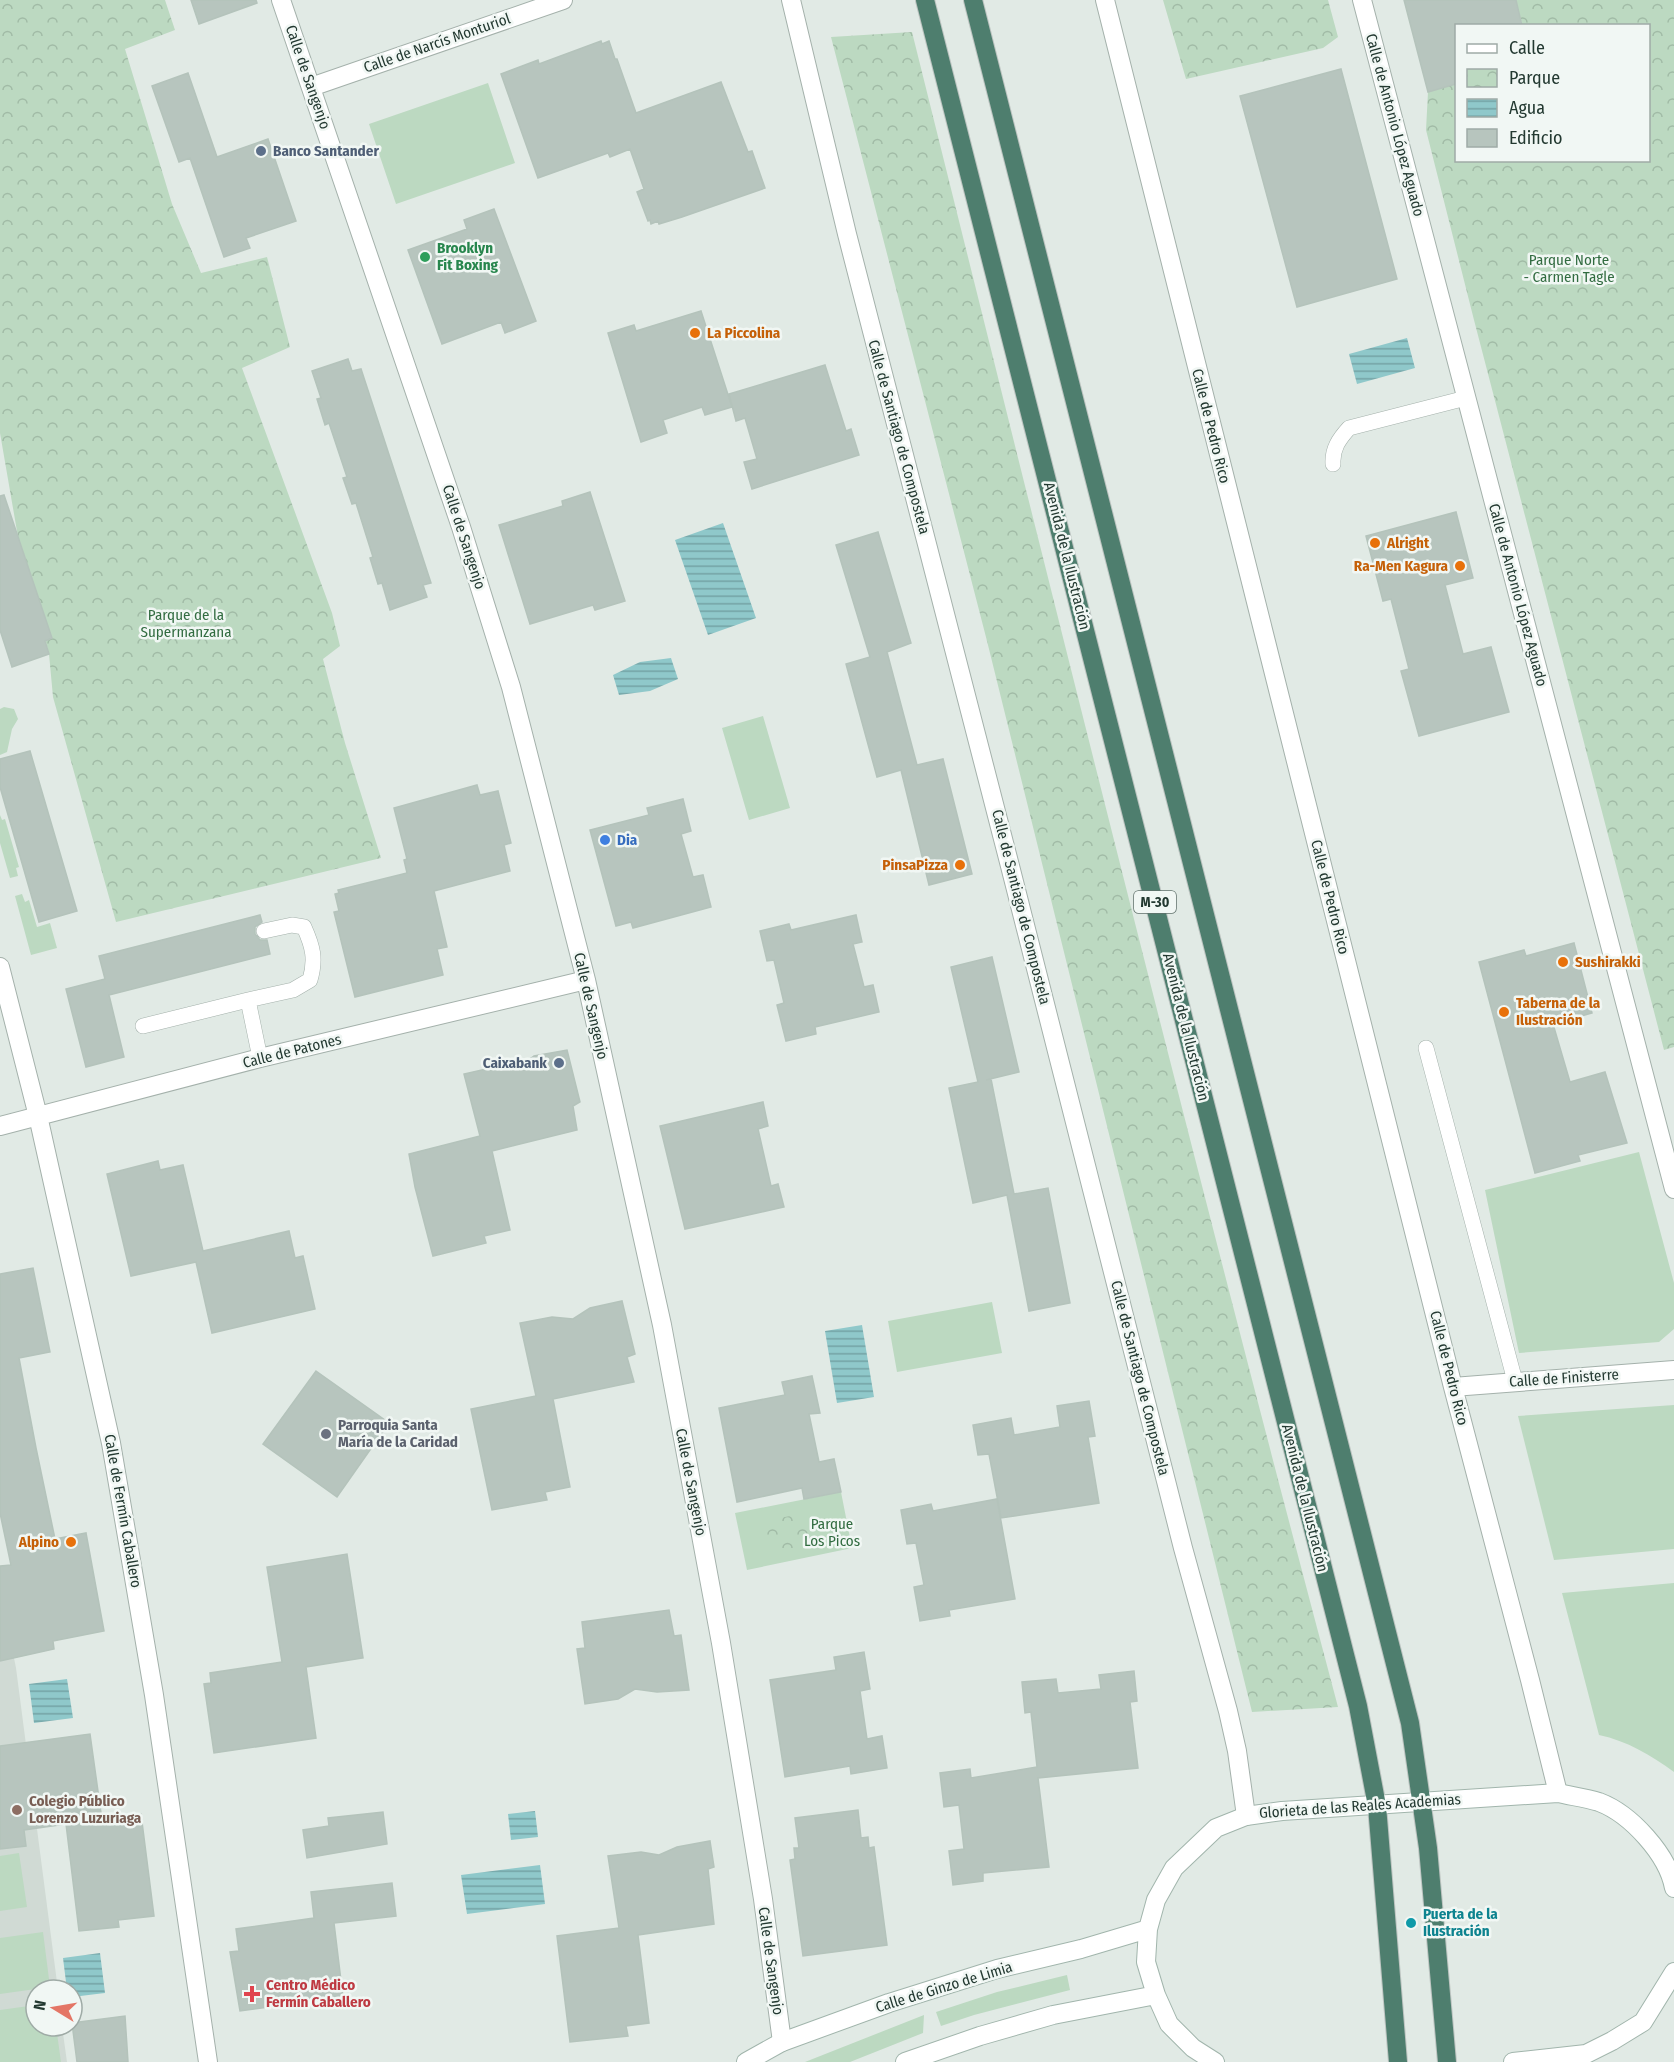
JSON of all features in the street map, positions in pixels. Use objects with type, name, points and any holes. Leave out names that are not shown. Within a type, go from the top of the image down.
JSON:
[{"type":"highway","name":"Avenida de la Ilustración","points":[[925,0],[1358,1706],[1377,1806],[1398,2062]]},
{"type":"highway","points":[[973,0],[1203,898],[1410,1723],[1423,1802],[1447,2062]]},
{"type":"street","name":"Calle de Sangenjo","points":[[281,0],[461,527],[511,687],[586,980],[669,1360],[721,1642],[763,1899],[782,2042]]},
{"type":"street","name":"Calle de Narcís Monturiol","points":[[311,87],[563,0]]},
{"type":"street","name":"Calle de Santiago de Compostela","points":[[791,0],[846,234],[1008,856],[1183,1548],[1227,1711],[1237,1751],[1246,1816]]},
{"type":"street","name":"Calle de Pedro Rico","points":[[1105,0],[1453,1387],[1558,1793]]},
{"type":"street","name":"Calle de Antonio López Aguado","points":[[1362,0],[1674,1190]]},
{"type":"street","name":"Calle de Fermín Caballero","points":[[0,967],[38,1116],[111,1443],[154,1695],[208,2062]]},
{"type":"street","name":"Calle de Patones","points":[[0,1126],[261,1058],[586,980]]},
{"type":"street","name":"Calle de Finisterre","points":[[1453,1387],[1674,1370]]},
{"type":"street","name":"Glorieta de las Reales Academias","points":[[1215,2062],[1193,2049],[1169,2024],[1156,1995],[1146,1962],[1148,1929],[1156,1900],[1174,1868],[1216,1828],[1246,1816],[1282,1811],[1558,1793],[1600,1803],[1625,1816],[1660,1855],[1673,1881]]},
{"type":"street","name":"Calle de Ginzo de Limia","points":[[746,2062],[782,2042],[889,2003],[997,1969],[1081,1950],[1148,1929]]},
{"type":"street","points":[[1513,2062],[1586,2058],[1643,2022],[1669,1987],[1674,1972]]},
{"type":"street","points":[[905,2062],[980,2036],[1053,2015],[1156,1995]]},
{"type":"lane","points":[[1333,464],[1337,441],[1348,428],[1466,398]]},
{"type":"lane","points":[[143,1026],[292,990],[310,980],[314,965],[312,945],[304,927],[292,925],[264,931]]},
{"type":"lane","points":[[248,1000],[261,1058]]},
{"type":"lane","points":[[1426,1048],[1515,1381]]},
{"type":"shaded area","name":"Colegio Público Lorenzo Luzuriaga","points":[[0,1589],[16,1668],[56,1978],[24,1978],[24,2038],[64,2038],[67,2062],[0,2062]]},
{"type":"green space","name":"Parque de la Supermanzana","points":[[0,0],[165,0],[175,30],[125,49],[172,204],[201,273],[267,257],[290,347],[242,368],[332,613],[340,646],[323,659],[345,743],[381,858],[116,922],[53,697],[49,654],[18,537],[0,433]]},
{"type":"green space","points":[[1163,0],[1328,0],[1338,37],[1323,48],[1186,79]]},
{"type":"green space","name":"Parque Norte - Carmen Tagle","points":[[1516,0],[1674,0],[1674,1047],[1664,1050],[1426,130],[1428,92],[1455,84],[1455,162],[1650,162],[1650,24],[1522,24]]},
{"type":"green space","points":[[912,32],[1175,1080],[1338,1707],[1252,1712],[987,641],[831,37]]},
{"type":"green space","points":[[488,83],[515,163],[396,204],[369,124]]},
{"type":"green space","points":[[4,707],[14,709],[18,719],[12,729],[7,752],[0,755],[0,709]]},
{"type":"green space","points":[[763,716],[790,808],[749,820],[722,728]]},
{"type":"green space","points":[[0,815],[2,820],[5,819],[19,867],[16,868],[18,876],[10,878],[0,843]]},
{"type":"green space","points":[[22,894],[25,902],[29,900],[37,927],[50,923],[57,948],[31,955],[15,896]]},
{"type":"green space","points":[[1639,1152],[1674,1283],[1674,1329],[1659,1342],[1519,1353],[1485,1190]]},
{"type":"green space","points":[[992,1302],[1002,1353],[897,1372],[888,1321]]},
{"type":"green space","points":[[1674,1405],[1674,1549],[1554,1560],[1518,1416]]},
{"type":"green space","name":"Parque Los Picos","points":[[841,1492],[852,1548],[747,1570],[735,1513]]},
{"type":"green space","points":[[812,1512],[818,1545],[768,1554],[763,1521]]},
{"type":"green space","points":[[1674,1583],[1674,1772],[1638,1749],[1599,1735],[1562,1593]]},
{"type":"green space","points":[[19,1853],[27,1907],[0,1911],[0,1856]]},
{"type":"green space","points":[[43,1932],[49,1978],[24,1978],[24,1991],[0,1994],[0,1938]]},
{"type":"green space","points":[[1067,1975],[1070,1990],[941,2026],[936,2012],[997,1992]]},
{"type":"green space","points":[[24,2007],[24,2038],[58,2038],[61,2062],[0,2062],[0,2010]]},
{"type":"green space","points":[[924,2015],[923,2033],[850,2062],[805,2062]]},
{"type":"water","points":[[1407,338],[1415,368],[1357,384],[1349,354]]},
{"type":"water","points":[[723,523],[756,618],[708,635],[675,540]]},
{"type":"water","points":[[671,658],[678,679],[650,691],[619,695],[613,675],[640,662]]},
{"type":"water","points":[[862,1325],[874,1397],[837,1403],[825,1331]]},
{"type":"water","points":[[67,1679],[73,1718],[34,1723],[29,1684]]},
{"type":"water","points":[[535,1811],[538,1837],[511,1840],[508,1814]]},
{"type":"water","points":[[540,1865],[545,1904],[467,1914],[461,1875]]},
{"type":"water","points":[[100,1953],[105,1993],[84,1996],[84,1978],[66,1978],[63,1958]]},
{"type":"building","points":[[191,0],[256,0],[257,3],[199,24]]},
{"type":"building","points":[[1404,0],[1516,0],[1522,24],[1455,24],[1455,84],[1428,92]]},
{"type":"building","points":[[601,41],[602,44],[609,41],[636,113],[721,82],[748,152],[752,151],[765,188],[682,217],[651,224],[637,192],[644,189],[630,149],[610,157],[608,153],[538,178],[501,74],[538,60],[539,64]]},
{"type":"building","points":[[1341,69],[1397,279],[1297,307],[1240,96]]},
{"type":"building","points":[[188,73],[217,157],[268,139],[296,221],[246,238],[250,248],[224,257],[190,158],[179,162],[152,86]]},
{"type":"building","points":[[494,209],[536,321],[505,333],[501,322],[442,344],[408,250],[467,229],[464,220]]},
{"type":"building","points":[[701,311],[732,407],[705,415],[702,407],[663,420],[667,433],[641,442],[608,333],[634,325],[636,331]]},
{"type":"building","points":[[348,359],[352,371],[361,369],[431,583],[423,585],[427,597],[390,610],[382,583],[378,584],[370,558],[373,557],[356,503],[352,504],[343,478],[347,477],[329,423],[325,425],[317,399],[321,398],[312,371]]},
{"type":"building","points":[[825,365],[846,431],[851,429],[859,455],[752,489],[744,462],[757,459],[745,418],[736,421],[729,394]]},
{"type":"building","points":[[590,492],[625,601],[595,610],[593,605],[530,624],[499,525],[563,506],[562,501]]},
{"type":"building","points":[[4,495],[52,638],[45,641],[49,654],[12,667],[0,630],[0,496]]},
{"type":"building","points":[[1456,512],[1473,578],[1445,585],[1463,654],[1491,647],[1509,712],[1419,736],[1401,671],[1409,669],[1391,599],[1383,601],[1366,536]]},
{"type":"building","points":[[878,532],[911,643],[887,652],[917,765],[943,759],[972,874],[929,885],[901,770],[877,777],[846,664],[870,657],[836,545]]},
{"type":"building","points":[[30,751],[77,911],[39,922],[0,787],[0,759]]},
{"type":"building","points":[[477,785],[480,795],[498,791],[511,843],[504,845],[510,871],[434,891],[447,947],[437,949],[443,975],[355,997],[334,912],[339,911],[335,894],[339,893],[338,890],[407,873],[404,860],[407,859],[394,808]]},
{"type":"building","points":[[683,799],[691,831],[681,834],[693,877],[703,875],[711,907],[633,928],[631,922],[616,926],[590,830],[649,815],[647,808]]},
{"type":"building","points":[[260,915],[262,922],[255,927],[255,934],[260,940],[267,940],[270,954],[109,995],[124,1057],[86,1067],[66,989],[105,979],[99,956]]},
{"type":"building","points":[[856,915],[862,942],[853,944],[864,987],[873,985],[879,1012],[815,1027],[816,1034],[786,1041],[777,1005],[784,1003],[774,960],[767,961],[760,931],[789,924],[791,930]]},
{"type":"building","points":[[1574,943],[1592,1013],[1553,1024],[1570,1082],[1605,1072],[1627,1143],[1578,1155],[1580,1161],[1535,1173],[1479,962],[1524,950],[1526,956]]},
{"type":"building","points":[[992,957],[1019,1072],[986,1080],[991,1079],[1014,1194],[1048,1188],[1070,1303],[1029,1311],[1007,1195],[973,1203],[949,1088],[978,1082],[951,967]]},
{"type":"building","points":[[567,1050],[580,1102],[573,1106],[577,1130],[492,1151],[510,1230],[484,1236],[486,1243],[433,1256],[409,1154],[480,1136],[464,1074],[495,1067],[517,1069],[534,1056]]},
{"type":"building","points":[[763,1102],[768,1126],[758,1129],[771,1186],[778,1184],[784,1207],[685,1229],[660,1126]]},
{"type":"building","points":[[158,1161],[160,1170],[183,1165],[203,1251],[289,1231],[295,1258],[303,1256],[315,1309],[212,1333],[196,1262],[131,1276],[107,1174]]},
{"type":"building","points":[[33,1268],[50,1352],[19,1358],[36,1448],[55,1539],[86,1533],[104,1631],[53,1641],[54,1649],[0,1661],[0,1566],[11,1565],[0,1513],[0,1274]]},
{"type":"building","points":[[622,1301],[635,1354],[627,1357],[634,1382],[553,1399],[570,1487],[545,1492],[547,1500],[492,1510],[471,1409],[536,1396],[520,1323],[552,1317],[573,1319],[590,1308]]},
{"type":"building","name":"Parroquia Santa María de la Caridad","points":[[316,1371],[389,1423],[337,1497],[263,1444]]},
{"type":"building","points":[[812,1376],[820,1413],[809,1414],[819,1462],[834,1459],[841,1492],[804,1499],[802,1488],[737,1502],[719,1408],[785,1395],[782,1382]]},
{"type":"building","points":[[1089,1401],[1095,1436],[1088,1437],[1099,1503],[1001,1518],[989,1454],[978,1455],[973,1425],[1011,1418],[1014,1435],[1060,1427],[1057,1406]]},
{"type":"building","points":[[997,1499],[1015,1599],[949,1610],[950,1616],[920,1621],[914,1587],[924,1585],[916,1543],[907,1544],[901,1510],[931,1504],[933,1511]]},
{"type":"building","points":[[347,1554],[363,1658],[306,1667],[316,1738],[214,1753],[204,1684],[211,1683],[210,1673],[282,1662],[267,1567]]},
{"type":"building","points":[[669,1610],[674,1636],[681,1635],[689,1690],[657,1692],[635,1689],[618,1699],[585,1704],[577,1649],[585,1648],[582,1622]]},
{"type":"building","points":[[864,1652],[870,1689],[860,1691],[867,1739],[882,1736],[887,1768],[851,1774],[850,1766],[785,1777],[770,1680],[836,1670],[834,1657]]},
{"type":"building","points":[[1134,1671],[1137,1701],[1130,1702],[1138,1768],[1038,1778],[1049,1867],[983,1873],[983,1881],[953,1885],[949,1851],[964,1849],[959,1805],[944,1807],[940,1773],[970,1769],[971,1778],[1037,1767],[1031,1712],[1025,1713],[1022,1682],[1056,1679],[1058,1693],[1101,1689],[1099,1675]]},
{"type":"building","points":[[90,1734],[102,1820],[141,1814],[154,1916],[118,1920],[119,1927],[79,1931],[66,1824],[24,1830],[26,1846],[0,1849],[0,1746]]},
{"type":"building","points":[[858,1810],[861,1838],[868,1837],[869,1848],[874,1847],[887,1945],[803,1956],[790,1860],[795,1859],[794,1848],[799,1848],[795,1818]]},
{"type":"building","points":[[383,1812],[387,1844],[307,1858],[303,1830],[329,1826],[328,1818]]},
{"type":"building","points":[[710,1841],[714,1867],[708,1869],[714,1924],[638,1935],[649,2023],[626,2026],[628,2036],[570,2042],[557,1936],[619,1928],[608,1856],[641,1852],[659,1855],[677,1847]]},
{"type":"building","points":[[392,1883],[396,1916],[334,1923],[343,1997],[240,2011],[230,1952],[239,1951],[236,1929],[314,1918],[311,1892]]},
{"type":"building","points":[[125,2016],[128,2062],[77,2062],[74,2038],[84,2038],[84,2021]]},
{"type":"place","name":"Banco Santander","points":[[261,151]]},
{"type":"place","name":"Brooklyn Fit Boxing","points":[[425,257]]},
{"type":"place","name":"La Piccolina","points":[[695,333]]},
{"type":"place","name":"Alright","points":[[1375,543]]},
{"type":"place","name":"Ra-Men Kagura","points":[[1460,566]]},
{"type":"place","name":"Dia","points":[[605,840]]},
{"type":"place","name":"PinsaPizza","points":[[960,865]]},
{"type":"place","name":"Sushirakki","points":[[1563,962]]},
{"type":"place","name":"Taberna de la Ilustración","points":[[1504,1012]]},
{"type":"place","name":"Caixabank","points":[[559,1063]]},
{"type":"place","name":"Parroquia Santa María de la Caridad","points":[[326,1434]]},
{"type":"place","name":"Alpino","points":[[71,1542]]},
{"type":"place","name":"Colegio Público Lorenzo Luzuriaga","points":[[17,1810]]},
{"type":"place","name":"Puerta de la Ilustración","points":[[1411,1923]]},
{"type":"place","name":"Centro Médico Fermín Caballero","points":[[252,1994]]}]
